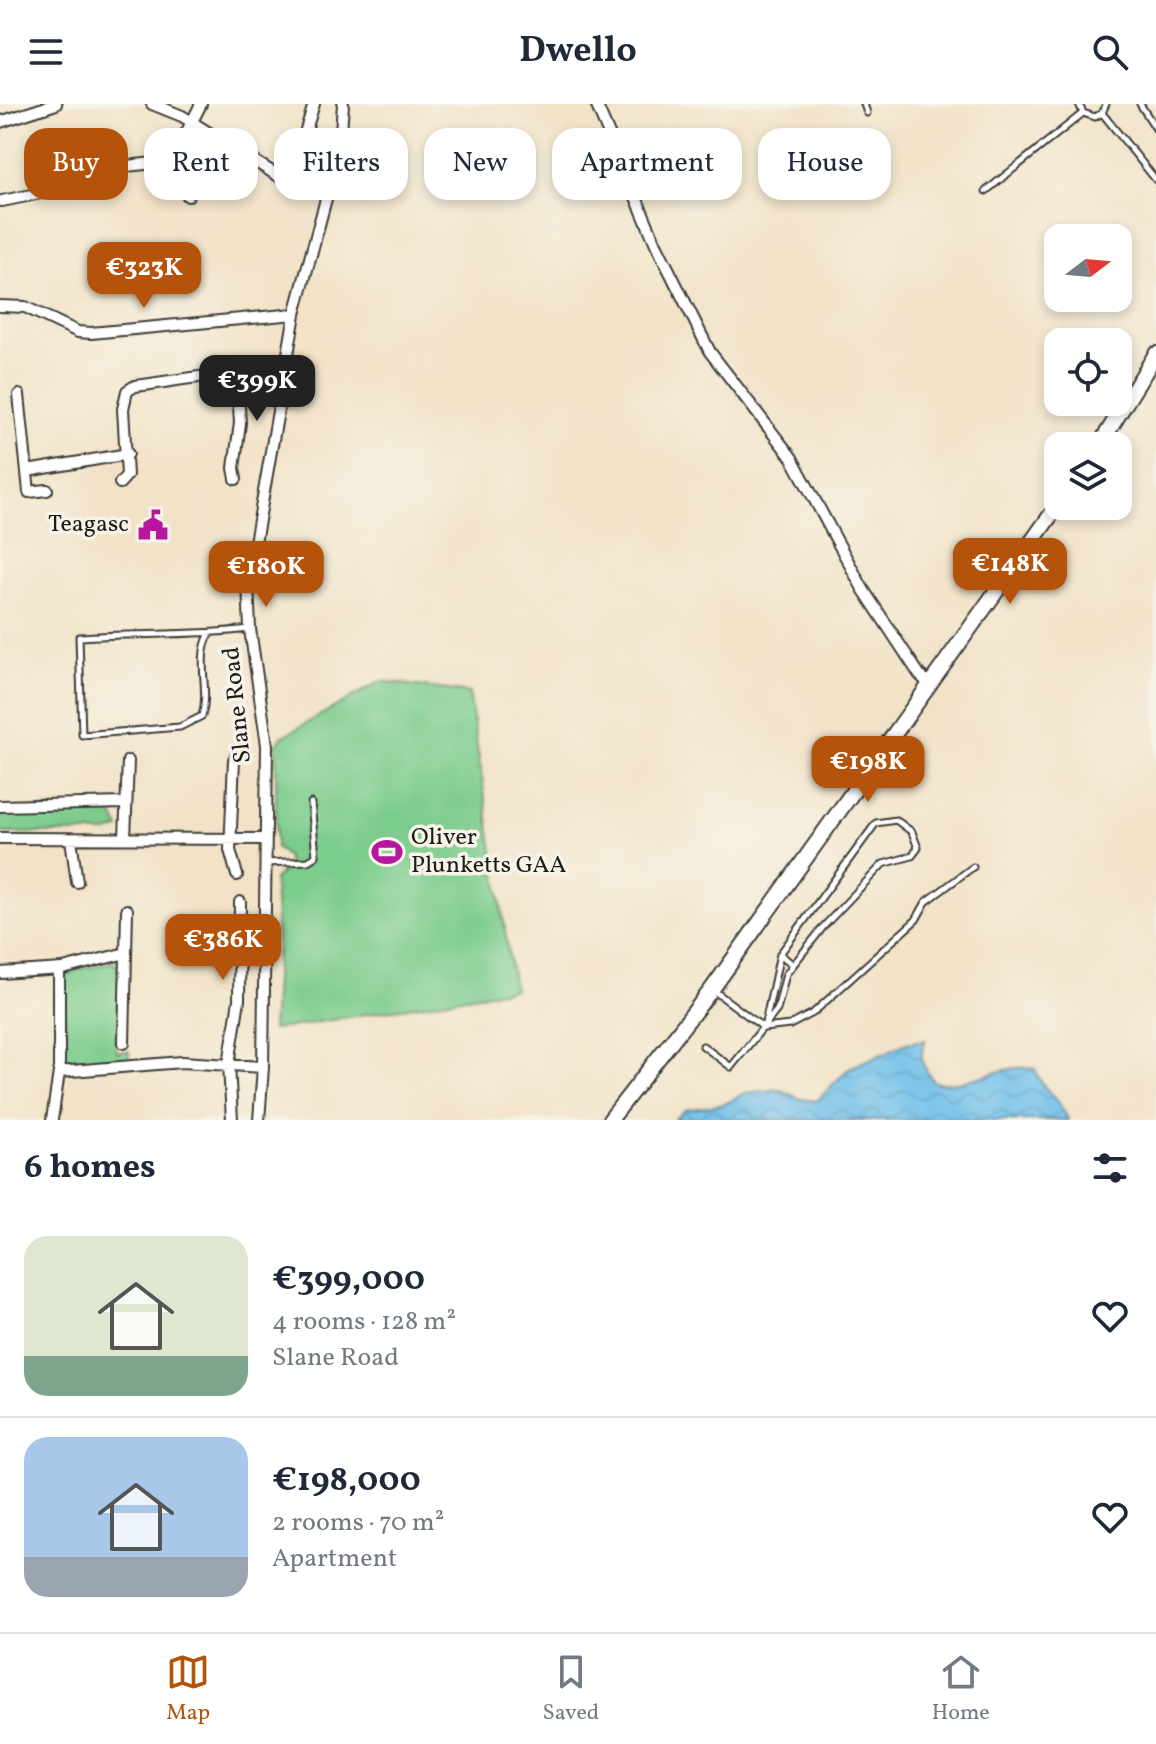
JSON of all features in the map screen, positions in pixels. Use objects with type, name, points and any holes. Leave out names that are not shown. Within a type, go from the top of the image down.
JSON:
[{"type":"main road","points":[[1108,432],[1156,354]]},
{"type":"main road","points":[[610,1120],[712,989],[1047,520]]},
{"type":"street","points":[[0,122],[56,104]]},
{"type":"street","points":[[152,104],[186,120],[274,173]]},
{"type":"street","points":[[183,128],[186,120],[201,104]]},
{"type":"street","points":[[307,128],[314,104]]},
{"type":"street","name":"Slane Road","points":[[341,128],[343,104]]},
{"type":"street","points":[[596,104],[656,244],[710,352],[792,458],[863,589],[919,674],[930,685]]},
{"type":"street","points":[[2,201],[51,191],[63,173],[144,164]]},
{"type":"street","name":"Slane Road","points":[[259,1120],[263,1067],[266,730],[250,629],[252,551],[295,314],[327,200]]},
{"type":"street","points":[[0,306],[25,307],[78,332],[91,333],[295,314]]},
{"type":"street","points":[[236,479],[234,468],[240,423],[237,374]]},
{"type":"street","points":[[120,483],[127,475],[123,409],[127,391],[135,386],[237,374],[285,378]]},
{"type":"street","points":[[19,395],[29,492],[47,490]]},
{"type":"street","points":[[27,471],[128,454]]},
{"type":"street","points":[[237,875],[231,840],[234,760],[240,748]]},
{"type":"street","points":[[125,838],[128,761]]},
{"type":"street","points":[[0,806],[125,803]]},
{"type":"street","points":[[0,838],[265,839]]},
{"type":"street","points":[[71,839],[77,882]]},
{"type":"street","points":[[232,1120],[229,1064],[239,1000],[240,902]]},
{"type":"street","points":[[124,1043],[127,910]]},
{"type":"street","points":[[0,973],[59,969],[126,953]]},
{"type":"street","points":[[52,1120],[59,1072],[59,969]]},
{"type":"street","points":[[59,1072],[182,1062],[263,1067]]},
{"type":"lane","points":[[864,104],[867,113]]},
{"type":"lane","points":[[1079,104],[1083,113],[1090,117],[1102,113],[1106,104]]},
{"type":"lane","points":[[1140,104],[1156,129]]},
{"type":"lane","points":[[986,191],[1083,113]]},
{"type":"lane","points":[[1102,113],[1156,180]]},
{"type":"lane","points":[[209,635],[203,656],[205,704],[202,716],[180,727],[82,735],[79,637],[190,631],[209,635],[250,629]]},
{"type":"lane","points":[[265,863],[308,861],[316,856],[311,803]]},
{"type":"lane","points":[[703,1046],[731,1067],[764,1028],[777,1010],[781,988],[792,964],[883,864],[912,856],[918,848],[912,832],[889,818],[876,823],[780,954],[764,1028]]},
{"type":"lane","points":[[712,989],[764,1028],[790,1025],[813,1013],[916,920],[926,902],[973,867]]},
{"type":"lane","points":[[780,954],[792,964]]},
{"type":"green space","name":"Oliver Plunketts GAA","points":[[381,681],[469,693],[514,989],[272,1030],[277,943],[274,880],[287,867],[287,857],[276,848],[276,745],[282,737]]},
{"type":"green space","points":[[110,809],[120,829],[107,833],[0,833],[0,810]]},
{"type":"green space","points":[[115,963],[121,972],[120,1037],[115,1039],[117,1052],[129,1051],[129,1061],[72,1066],[65,1055],[64,978],[76,970]]},
{"type":"water","points":[[925,1040],[923,1062],[934,1082],[959,1082],[1010,1069],[1035,1069],[1068,1120],[674,1120],[685,1110],[725,1104],[745,1093],[779,1089],[800,1099],[817,1101],[849,1068],[907,1043]]},
{"type":"place","name":"Teagasc","points":[[153,525]]},
{"type":"place","name":"Oliver Plunketts GAA","points":[[387,852]]}]
